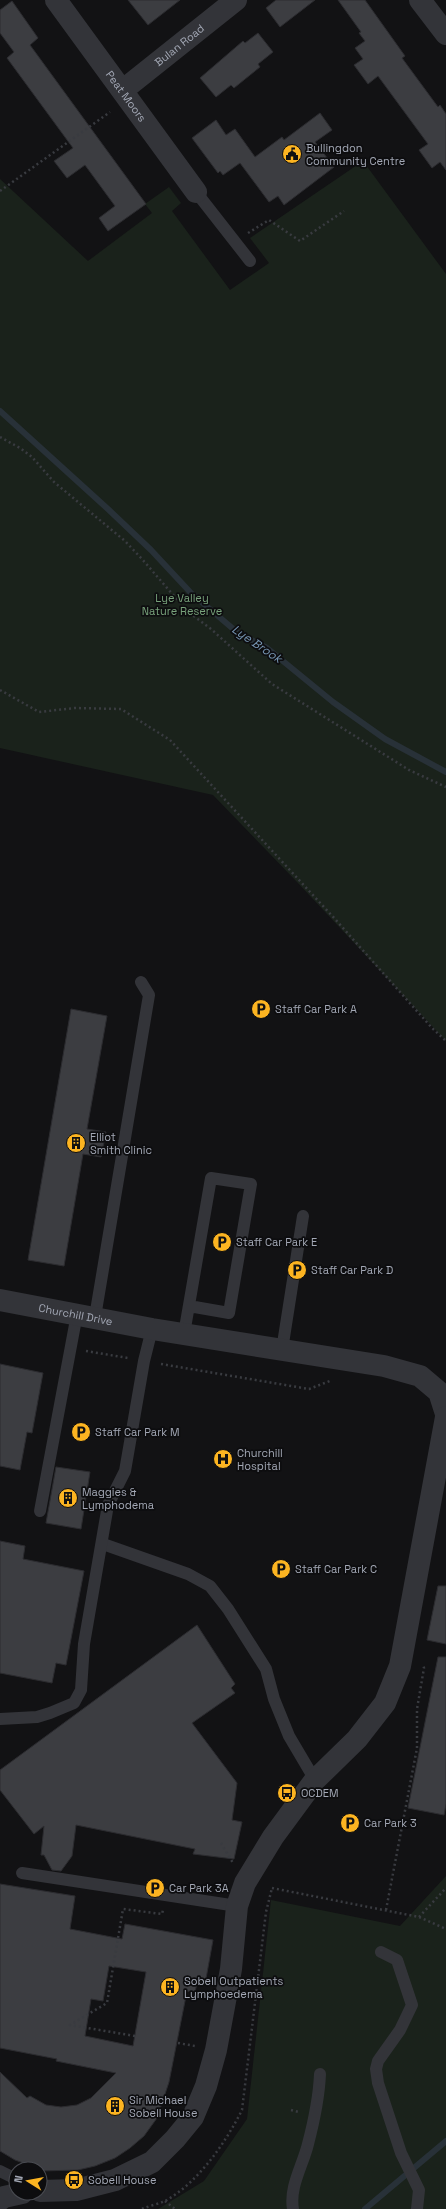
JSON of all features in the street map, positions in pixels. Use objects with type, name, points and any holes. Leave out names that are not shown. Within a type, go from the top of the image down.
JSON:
[{"type":"street","name":"Peat Moors","points":[[56,0],[196,192]]},
{"type":"street","name":"Bulan Road","points":[[125,95],[236,0]]},
{"type":"street","points":[[420,0],[446,34]]},
{"type":"street","name":"Churchill Drive","points":[[0,1300],[152,1329],[384,1366],[420,1376],[439,1392],[446,1414]]},
{"type":"street","points":[[48,2191],[76,2190],[115,2180],[152,2162],[175,2139],[193,2117],[206,2086],[216,2050],[231,1969],[237,1906],[245,1883],[273,1837],[314,1780],[357,1739],[385,1703],[400,1666],[442,1461],[446,1417]]},
{"type":"lane","points":[[196,192],[250,260]]},
{"type":"lane","points":[[40,1511],[72,1337],[86,1316],[149,995],[141,982]]},
{"type":"lane","points":[[184,1334],[211,1178],[251,1184],[229,1313],[189,1306]]},
{"type":"lane","points":[[282,1350],[303,1216]]},
{"type":"lane","points":[[0,1719],[37,1717],[74,1703],[81,1690],[84,1644],[103,1544],[108,1505],[125,1471],[144,1361],[152,1329]]},
{"type":"lane","points":[[103,1544],[188,1574],[210,1586],[228,1608],[266,1669],[274,1699],[289,1736],[314,1780]]},
{"type":"lane","points":[[22,1873],[237,1906]]},
{"type":"lane","points":[[381,1952],[397,1960],[412,2004],[400,2030],[378,2061],[376,2069],[378,2083],[404,2161],[418,2187],[417,2209]]},
{"type":"lane","points":[[293,2209],[291,2198],[308,2144],[319,2095],[320,2074]]},
{"type":"path","points":[[0,191],[125,95]]},
{"type":"path","points":[[234,241],[269,220],[300,241],[344,211]]},
{"type":"path","points":[[0,437],[20,448],[32,457],[54,482],[138,555],[187,611],[211,629],[272,684],[409,770],[446,787]]},
{"type":"path","points":[[0,690],[39,712],[75,708],[121,709],[170,740],[335,919],[432,1028],[446,1041]]},
{"type":"path","points":[[72,1337],[76,1350],[309,1388],[337,1378]]},
{"type":"path","points":[[386,1910],[417,1748],[417,1709],[424,1668],[422,1661]]},
{"type":"path","points":[[267,1887],[419,1917],[446,1929]]},
{"type":"path","points":[[419,1917],[446,1888]]},
{"type":"path","points":[[135,2036],[70,2025],[107,2003],[124,1909],[162,1914],[165,1895]]},
{"type":"path","points":[[165,2201],[175,2209]]},
{"type":"green space","name":"Lye Valley Nature Reserve","points":[[363,161],[446,274],[446,1041],[213,795],[0,748],[0,179],[88,261],[152,213],[145,204],[169,187],[181,203],[172,211],[230,290],[269,263],[250,238]]},
{"type":"green space","points":[[446,1876],[446,2209],[158,2209],[204,2181],[247,2119],[271,1900],[400,1926]]},
{"type":"building","points":[[128,0],[180,0],[148,25]]},
{"type":"building","points":[[276,0],[315,0],[280,27],[266,8]]},
{"type":"building","points":[[338,0],[365,0],[405,56],[402,58],[438,107],[440,105],[446,114],[446,170],[440,162],[432,168],[419,150],[428,144],[378,76],[368,84],[354,65],[363,59],[355,48],[365,41],[359,33],[361,32]]},
{"type":"building","points":[[12,1],[38,38],[30,45],[146,204],[108,231],[99,218],[115,206],[85,165],[67,178],[54,161],[73,148],[7,58],[14,52],[0,33],[0,10]]},
{"type":"building","points":[[258,33],[273,52],[258,64],[260,67],[234,88],[231,85],[216,97],[200,78],[243,41],[245,43]]},
{"type":"building","name":"Bullingdon Community Centre","points":[[320,113],[332,130],[315,142],[334,167],[284,205],[278,196],[269,202],[240,163],[223,175],[220,171],[218,173],[192,138],[216,120],[226,135],[235,129],[255,157],[282,137],[284,140]]},
{"type":"building","name":"Elliot Smith Clinic","points":[[71,1009],[107,1016],[87,1129],[106,1132],[101,1157],[83,1154],[64,1266],[28,1260]]},
{"type":"building","points":[[0,1364],[43,1373],[32,1433],[27,1432],[20,1470],[0,1466]]},
{"type":"building","name":"Maggies & Lymphodema","points":[[56,1467],[90,1472],[81,1529],[46,1523]]},
{"type":"building","points":[[0,1541],[25,1546],[23,1559],[84,1571],[66,1665],[56,1663],[52,1683],[0,1673]]},
{"type":"building","points":[[438,1586],[446,1586],[446,1644],[427,1640]]},
{"type":"building","points":[[197,1625],[235,1684],[231,1688],[235,1693],[192,1723],[237,1783],[232,1820],[242,1822],[234,1859],[193,1854],[195,1849],[76,1825],[72,1856],[61,1871],[52,1870],[44,1855],[41,1855],[44,1826],[34,1834],[0,1790],[0,1770]]},
{"type":"building","points":[[438,1657],[446,1657],[446,1804],[444,1815],[408,1808]]},
{"type":"building","points":[[0,1884],[75,1896],[70,1929],[122,1939],[125,1924],[213,1940],[205,1984],[197,1983],[195,1992],[187,1991],[169,2082],[157,2118],[144,2136],[130,2148],[115,2158],[95,2166],[78,2170],[48,2171],[48,2161],[18,2161],[0,2151],[0,2072],[27,2098],[30,2096],[46,2105],[61,2107],[77,2105],[91,2098],[116,2073],[56,2061],[57,2059],[0,2048]],"holes":[[[109,1966],[146,1972],[133,2046],[85,2036],[91,1999],[103,2001]]]},
{"type":"waterway","name":"Lye Brook","points":[[0,411],[151,550],[191,593],[238,633],[267,648],[333,702],[385,739],[446,772]]},
{"type":"waterway","points":[[365,2209],[446,2141]]},
{"type":"place","name":"Bullingdon Community Centre","points":[[292,154]]},
{"type":"place","name":"Staff Car Park A","points":[[261,1009]]},
{"type":"place","name":"Elliot Smith Clinic","points":[[76,1143]]},
{"type":"place","name":"Staff Car Park E","points":[[222,1242]]},
{"type":"place","name":"Staff Car Park D","points":[[297,1270]]},
{"type":"place","name":"Staff Car Park M","points":[[81,1432]]},
{"type":"place","name":"Churchill Hospital","points":[[223,1459]]},
{"type":"place","name":"Maggies & Lymphodema","points":[[68,1498]]},
{"type":"place","name":"Staff Car Park C","points":[[281,1569]]},
{"type":"place","name":"OCDEM","points":[[287,1793]]},
{"type":"place","name":"Car Park 3","points":[[350,1823]]},
{"type":"place","name":"Car Park 3A","points":[[155,1888]]},
{"type":"place","name":"Sobell Outpatients Lymphoedema","points":[[170,1987]]},
{"type":"place","name":"Sir Michael Sobell House","points":[[115,2106]]},
{"type":"place","name":"Sobell House","points":[[74,2180]]}]
